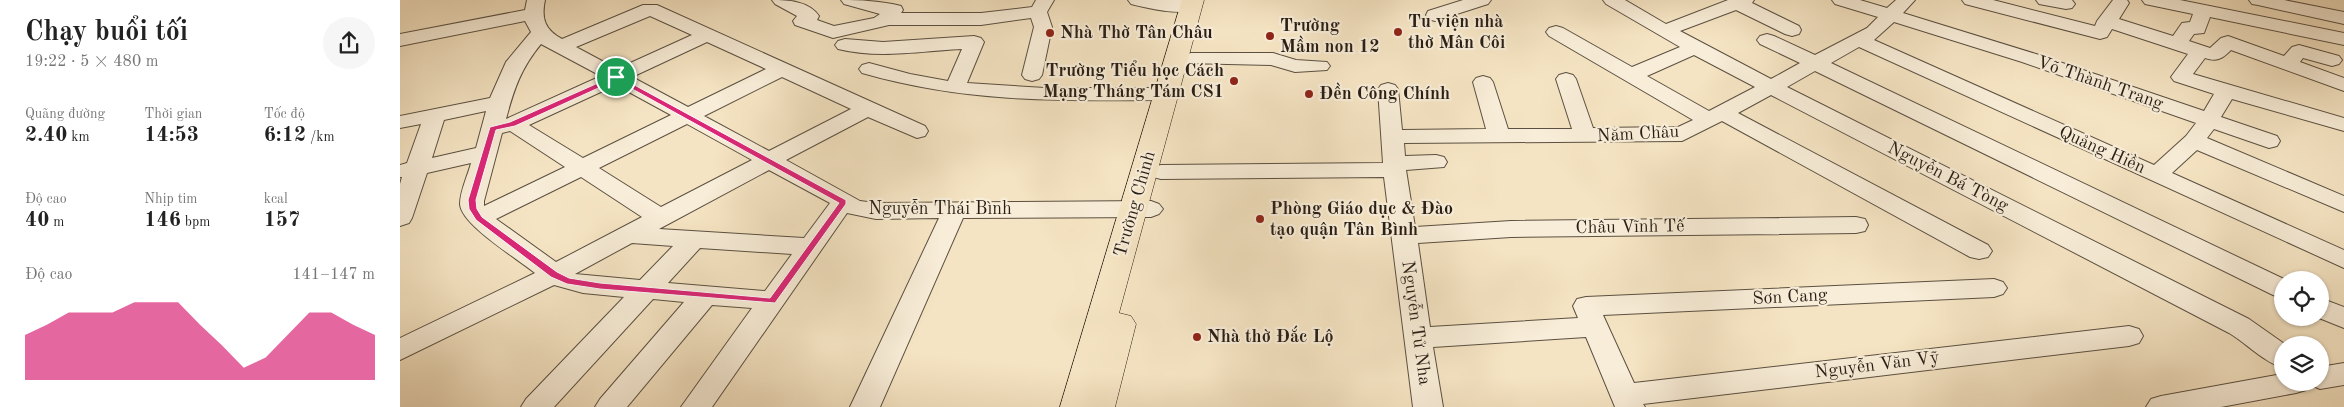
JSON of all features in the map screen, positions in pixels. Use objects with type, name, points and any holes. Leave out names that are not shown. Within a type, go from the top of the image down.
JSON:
[{"type":"main road","name":"Trường Chinh","points":[[1077,407],[1143,209],[1161,172],[1197,2]]},
{"type":"main road","name":"Trường Chinh","points":[[1098,407],[1143,209],[1166,94],[1184,59]]},
{"type":"street","points":[[781,0],[810,16],[802,21],[821,29],[834,32],[866,25]]},
{"type":"street","points":[[850,0],[883,9],[980,19],[1042,6],[1043,27],[1032,75]]},
{"type":"street","points":[[1137,0],[1169,5],[1197,2]]},
{"type":"street","points":[[1435,15],[1452,4],[1482,0]]},
{"type":"street","name":"Nguyễn Bá Tòng","points":[[1612,0],[1695,48],[2230,321],[2256,336],[2274,351]]},
{"type":"street","points":[[1703,0],[1734,4],[1792,30]]},
{"type":"street","name":"Võ Thành Trang","points":[[1841,0],[2029,58],[2209,120]]},
{"type":"street","name":"Năm Châu","points":[[1392,137],[1675,136],[1716,117],[1874,32],[1906,0]]},
{"type":"street","points":[[1971,0],[2103,27],[2178,44],[2214,55],[2228,42],[2288,63]]},
{"type":"street","points":[[2045,0],[2066,4]]},
{"type":"street","points":[[2151,0],[2303,29],[2344,39]]},
{"type":"street","points":[[2258,0],[2344,18]]},
{"type":"street","points":[[2103,27],[2115,1]]},
{"type":"street","points":[[1664,31],[1734,4]]},
{"type":"street","points":[[560,47],[650,9],[917,131]]},
{"type":"street","points":[[883,9],[845,45],[864,48],[902,48],[974,42],[955,88]]},
{"type":"street","points":[[2178,44],[2189,27],[2197,28],[2203,11]]},
{"type":"street","points":[[400,40],[536,16]]},
{"type":"street","points":[[502,126],[500,102],[536,16]]},
{"type":"street","name":"Nguyễn Thái Bình","points":[[536,16],[560,47],[854,207],[869,211],[1143,209]]},
{"type":"street","points":[[1556,32],[1631,75],[1979,252]]},
{"type":"street","points":[[708,35],[502,126],[485,153],[472,200],[473,209],[479,218],[554,274],[567,281],[772,301]]},
{"type":"street","points":[[1767,40],[2274,285]]},
{"type":"street","name":"Quảng Hiền","points":[[1859,40],[2344,260]]},
{"type":"street","points":[[1631,75],[1695,48]]},
{"type":"street","points":[[2200,51],[2181,77],[2344,126]]},
{"type":"street","points":[[2288,63],[2300,51],[2332,60]]},
{"type":"street","points":[[1184,59],[1273,59],[1295,66],[1320,66]]},
{"type":"street","points":[[2288,63],[2286,65],[2344,85]]},
{"type":"street","points":[[479,218],[782,69]]},
{"type":"street","points":[[869,69],[924,83],[955,88],[1019,93],[1166,94]]},
{"type":"street","points":[[1566,79],[1585,136]]},
{"type":"street","points":[[1483,82],[1499,137]]},
{"type":"street","name":"Nguyễn Tử Nha","points":[[1388,89],[1395,167],[1428,407]]},
{"type":"street","points":[[2157,175],[2194,141],[2226,91]]},
{"type":"street","points":[[400,122],[500,102]]},
{"type":"street","points":[[400,350],[554,274],[868,108]]},
{"type":"street","points":[[2209,120],[2266,146],[2290,110]]},
{"type":"street","points":[[400,218],[408,170],[435,115]]},
{"type":"street","points":[[502,126],[583,168],[661,218]]},
{"type":"street","points":[[2194,141],[2344,205]]},
{"type":"street","points":[[408,170],[485,153]]},
{"type":"street","points":[[1161,172],[1395,167],[1436,162]]},
{"type":"street","points":[[696,407],[843,202]]},
{"type":"street","points":[[865,407],[956,210]]},
{"type":"street","name":"Châu Vĩnh Tế","points":[[1404,236],[1511,229],[1856,225]]},
{"type":"street","points":[[629,235],[811,247]]},
{"type":"street","points":[[536,407],[694,239]]},
{"type":"street","name":"Sơn Cang","points":[[1418,338],[1591,316],[1994,288]]},
{"type":"street","points":[[610,407],[706,295]]},
{"type":"street","points":[[2329,311],[2344,318]]},
{"type":"street","points":[[1591,316],[1627,401]]},
{"type":"street","name":"Nguyễn Văn Vỹ","points":[[1627,401],[2129,336]]},
{"type":"street","points":[[2329,376],[2344,374]]},
{"type":"street","points":[[2161,407],[2274,386]]},
{"type":"place","name":"Tu viện nhà thờ Mân Côi","points":[[1398,32]]},
{"type":"place","name":"Nhà Thờ Tân Châu","points":[[1050,33]]},
{"type":"place","name":"Trường Mầm non 12","points":[[1270,36]]},
{"type":"place","name":"Trường Tiểu học Cách Mạng Tháng Tám CS1","points":[[1234,81]]},
{"type":"place","name":"Đền Công Chính","points":[[1309,94]]},
{"type":"place","name":"Phòng Giáo dục & Đào tạo quận Tân Bình","points":[[1260,219]]},
{"type":"place","name":"Nhà thờ Đắc Lộ","points":[[1197,337]]},
{"type":"route","points":[[616,77],[843,202],[772,301],[600,286],[567,281],[554,274],[479,218],[473,209],[472,200],[492,128],[512,124],[616,77]]}]
